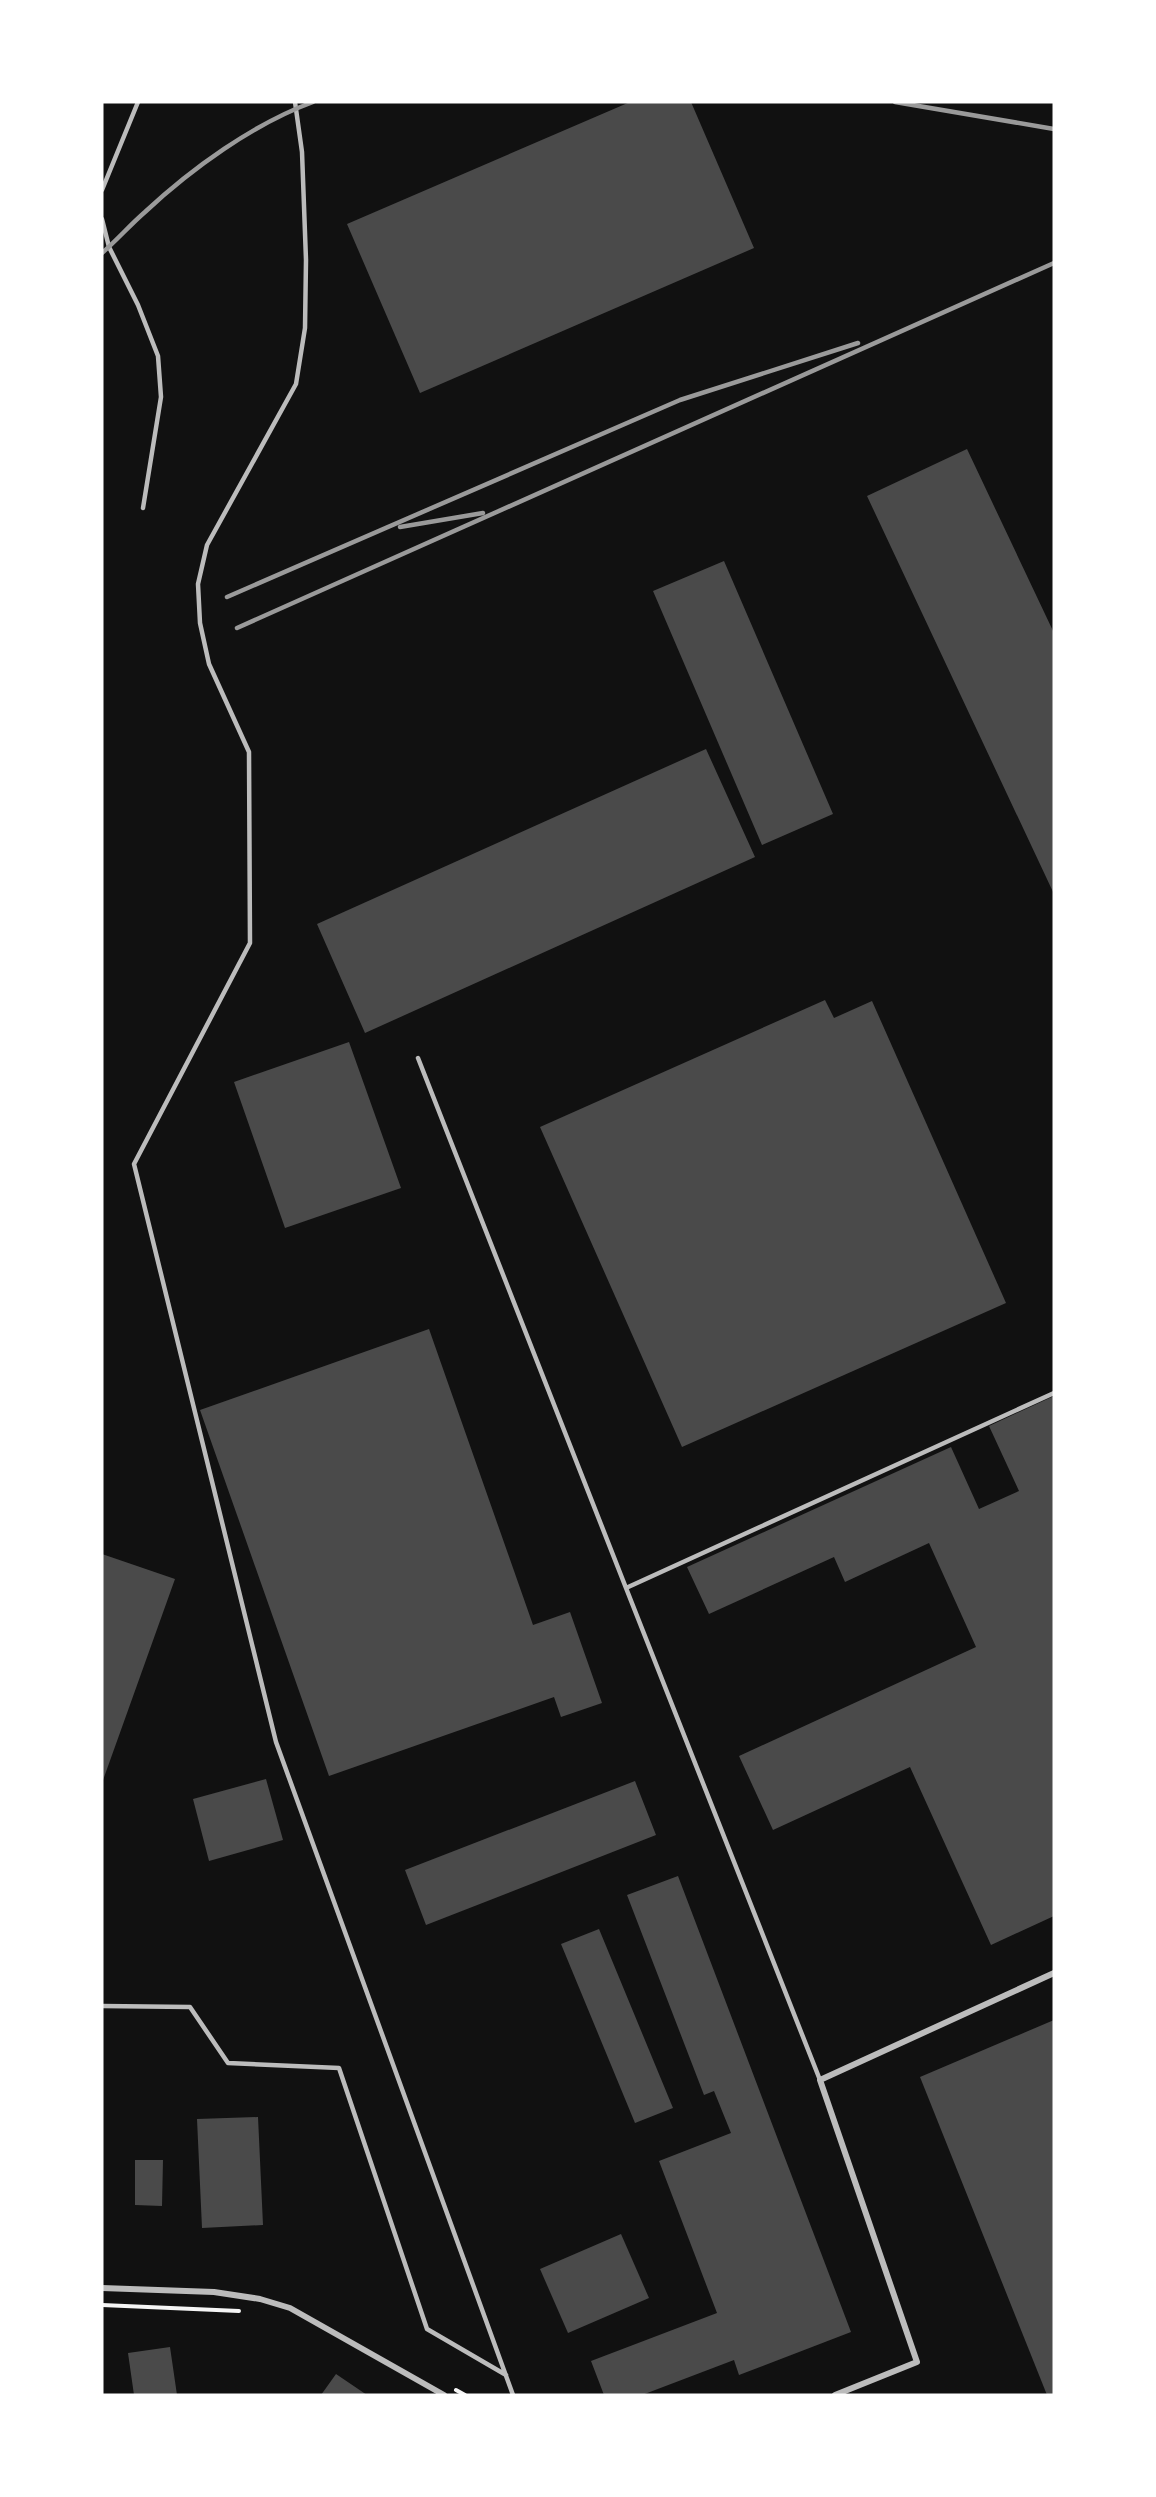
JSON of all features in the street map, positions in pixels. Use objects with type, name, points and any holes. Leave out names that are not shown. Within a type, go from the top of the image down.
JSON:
[{"type":"street","points":[[835,2395],[917,2362],[820,2080],[1054,1973]]},
{"type":"street","points":[[102,2288],[214,2292],[260,2299],[290,2308],[444,2395]]},
{"type":"lane","points":[[102,190],[138,102]]},
{"type":"lane","points":[[295,102],[302,152],[306,260],[305,328],[296,384],[207,545],[198,584],[200,623],[209,664],[249,753],[250,943],[134,1164],[276,1742],[513,2395]]},
{"type":"lane","points":[[102,219],[108,248],[138,305],[158,356],[161,398],[143,508]]},
{"type":"lane","points":[[418,1058],[820,2080]]},
{"type":"lane","points":[[626,1588],[1054,1393]]},
{"type":"lane","points":[[102,2006],[190,2007],[228,2063],[339,2068],[427,2329],[506,2374]]},
{"type":"path","points":[[102,2305],[249,2312]]},
{"type":"building","points":[[630,102],[691,102],[754,248],[420,393],[347,224]]},
{"type":"building","points":[[967,449],[1054,633],[1054,894],[867,496]]},
{"type":"building","points":[[724,561],[833,814],[762,845],[653,591]]},
{"type":"building","points":[[706,749],[755,857],[365,1033],[317,924]]},
{"type":"building","points":[[825,1000],[834,1018],[872,1001],[1006,1303],[682,1447],[540,1127]]},
{"type":"building","points":[[349,1042],[401,1188],[285,1228],[234,1082]]},
{"type":"building","points":[[429,1329],[533,1625],[570,1612],[602,1703],[561,1717],[554,1697],[329,1776],[200,1410]]},
{"type":"building","points":[[1054,1396],[1054,1916],[991,1945],[910,1767],[773,1830],[739,1756],[976,1647],[929,1543],[845,1582],[834,1557],[709,1614],[687,1567],[951,1447],[979,1509],[1019,1491],[989,1426]]},
{"type":"building","points":[[102,1554],[175,1579],[102,1783]]},
{"type":"building","points":[[266,1779],[283,1840],[209,1861],[193,1799]]},
{"type":"building","points":[[635,1781],[656,1835],[426,1925],[405,1870]]},
{"type":"building","points":[[678,1876],[851,2332],[739,2375],[734,2360],[642,2395],[604,2395],[591,2361],[717,2313],[659,2161],[731,2133],[714,2091],[704,2095],[627,1895]]},
{"type":"building","points":[[599,1929],[673,2108],[635,2123],[561,1944]]},
{"type":"building","points":[[1054,2020],[1054,2395],[1047,2395],[920,2077]]},
{"type":"building","points":[[258,2117],[263,2225],[202,2228],[197,2119]]},
{"type":"building","points":[[135,2160],[163,2160],[162,2206],[135,2205]]},
{"type":"building","points":[[621,2234],[649,2298],[568,2333],[540,2269]]},
{"type":"building","points":[[170,2347],[177,2395],[134,2395],[128,2353]]},
{"type":"building","points":[[336,2374],[367,2395],[321,2395]]},
{"type":"railway","points":[[102,253],[139,217],[203,164],[268,122],[313,102]]},
{"type":"railway","points":[[895,102],[1054,129]]},
{"type":"railway","points":[[237,628],[1054,263]]},
{"type":"railway","points":[[227,597],[680,400],[858,343]]},
{"type":"railway","points":[[400,527],[483,513]]}]
